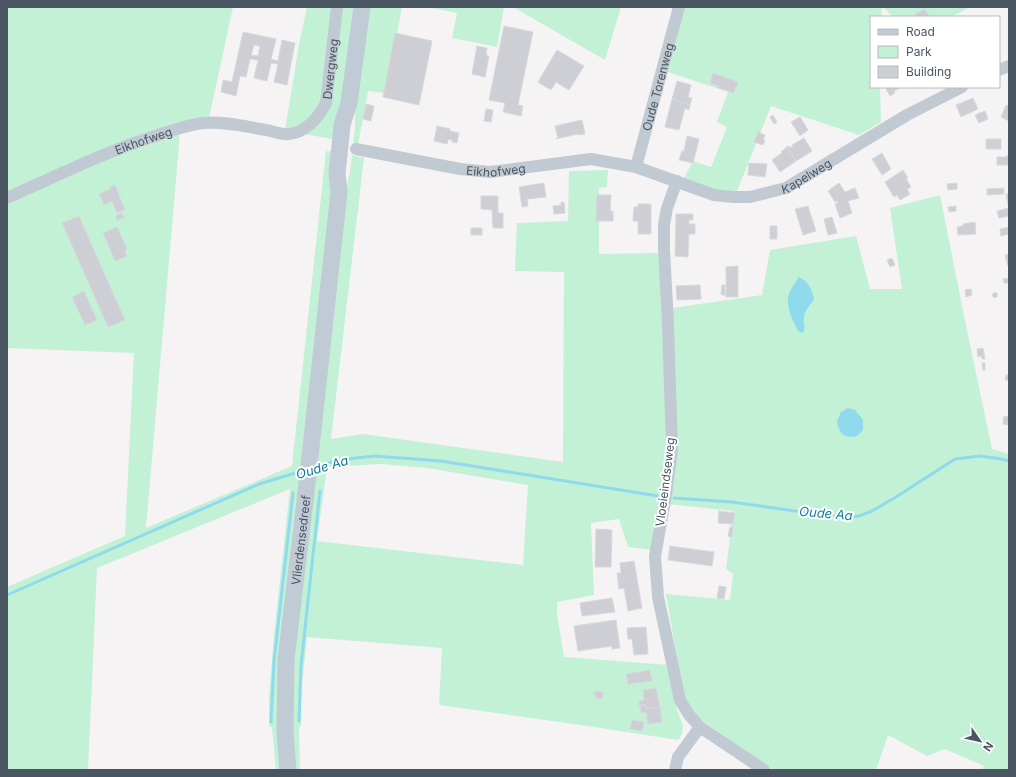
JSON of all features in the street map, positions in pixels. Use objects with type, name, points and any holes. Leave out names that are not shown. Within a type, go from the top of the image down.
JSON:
[{"type":"main road","name":"Vlierdensedreef","points":[[288,770],[285,732],[286,660],[311,450],[339,192],[337,173],[342,125],[349,102],[362,7]]},
{"type":"street","name":"Dwergweg","points":[[288,134],[304,128],[313,122],[321,114],[326,103],[337,7]]},
{"type":"street","name":"Oude Torenweg","points":[[636,167],[679,7]]},
{"type":"street","name":"Kapelweg","points":[[636,167],[714,195],[750,197],[786,188],[907,115],[960,88]]},
{"type":"street","name":"Eikhofweg","points":[[7,198],[118,148],[178,128],[205,123],[219,123],[235,124],[288,134]]},
{"type":"street","name":"Eikhofweg","points":[[356,148],[460,169],[490,172],[592,159],[636,167]]},
{"type":"street","name":"Vloeieindseweg","points":[[677,181],[667,208],[664,225],[672,450],[666,495],[655,556],[658,597],[680,700],[689,715],[700,727],[764,770]]},
{"type":"street","points":[[675,770],[678,757],[700,727]]},
{"type":"green space","points":[[7,7],[233,7],[209,118],[7,193]]},
{"type":"green space","points":[[307,7],[333,7],[321,101],[312,117],[297,127],[285,130],[299,44]]},
{"type":"green space","points":[[342,7],[356,7],[337,140],[299,133],[323,114]]},
{"type":"green space","points":[[367,7],[402,7],[386,93],[368,91],[358,145],[353,144],[355,107]]},
{"type":"green space","points":[[427,7],[504,7],[497,47],[452,38],[457,13]]},
{"type":"green space","points":[[513,7],[621,7],[605,60]]},
{"type":"green space","points":[[685,7],[882,7],[881,16],[870,16],[870,88],[880,88],[881,122],[859,135],[771,106],[737,191],[729,194],[683,180],[693,161],[711,167],[727,127],[717,122],[728,92],[668,72]]},
{"type":"green space","points":[[882,7],[970,7],[953,16],[893,16]]},
{"type":"green space","points":[[180,133],[146,528],[292,466],[326,151],[336,152],[282,770],[276,770],[272,727],[269,726],[269,697],[274,635],[290,489],[97,568],[88,770],[7,770],[7,587],[125,536],[134,353],[7,348],[7,205],[53,182],[107,159]]},
{"type":"green space","points":[[352,155],[364,158],[331,439],[363,434],[563,462],[564,272],[515,271],[517,223],[568,221],[569,171],[608,170],[607,187],[599,188],[599,254],[661,253],[666,451],[654,550],[628,547],[619,519],[591,523],[594,595],[557,602],[557,614],[564,657],[669,665],[677,710],[683,725],[682,734],[678,740],[439,705],[442,648],[307,637],[302,685],[301,724],[299,729],[300,770],[293,770],[291,689],[346,189]],"holes":[[[381,464],[427,468],[528,485],[523,565],[317,541],[327,467]]]},
{"type":"green space","points":[[940,195],[992,449],[1009,454],[1009,770],[982,770],[984,766],[945,749],[927,756],[888,735],[876,770],[773,770],[696,716],[686,700],[678,664],[666,594],[730,600],[733,574],[726,569],[733,511],[668,504],[673,308],[762,295],[770,250],[856,236],[870,289],[902,289],[890,208]]},
{"type":"water","points":[[799,277],[810,286],[814,300],[805,314],[803,333],[799,332],[795,324],[789,311],[788,302],[792,287]]},
{"type":"water","points":[[848,408],[855,410],[863,420],[863,430],[857,436],[845,436],[838,426],[837,421],[841,412]]},
{"type":"building","points":[[925,9],[928,16],[916,16],[915,14]]},
{"type":"building","points":[[504,26],[533,32],[518,105],[523,106],[521,116],[503,112],[505,103],[489,100]]},
{"type":"building","points":[[243,32],[276,39],[271,59],[278,61],[282,40],[295,43],[287,85],[274,82],[278,64],[271,63],[267,81],[254,78],[258,60],[250,59],[246,77],[240,76],[236,96],[221,92],[223,80],[232,82]],"holes":[[[254,45],[260,46],[258,56],[251,55]]]},
{"type":"building","points":[[395,33],[432,41],[419,105],[383,97]]},
{"type":"building","points":[[477,46],[487,48],[486,55],[489,56],[485,77],[472,74]]},
{"type":"building","points":[[557,50],[584,66],[569,90],[556,82],[551,90],[538,82]]},
{"type":"building","points":[[713,73],[738,82],[734,93],[718,88],[719,86],[710,83]]},
{"type":"building","points":[[677,81],[691,85],[688,97],[692,98],[690,105],[672,99]]},
{"type":"building","points":[[886,88],[899,88],[894,91],[895,93],[890,96]]},
{"type":"building","points":[[973,98],[978,109],[961,117],[956,105]]},
{"type":"building","points":[[672,99],[690,105],[689,110],[685,108],[679,130],[665,127]]},
{"type":"building","points":[[366,104],[374,106],[371,121],[363,119]]},
{"type":"building","points":[[1006,105],[1009,106],[1009,121],[1001,117]]},
{"type":"building","points":[[486,109],[493,110],[491,122],[484,121]]},
{"type":"building","points":[[985,111],[988,119],[979,123],[975,115]]},
{"type":"building","points":[[773,115],[777,122],[774,124],[770,117]]},
{"type":"building","points":[[800,117],[808,130],[800,136],[791,122]]},
{"type":"building","points":[[582,120],[585,134],[556,139],[558,138],[555,126]]},
{"type":"building","points":[[437,126],[459,133],[457,143],[448,139],[447,144],[434,141]]},
{"type":"building","points":[[758,132],[765,135],[763,145],[754,142]]},
{"type":"building","points":[[687,136],[699,139],[693,163],[679,160],[682,151],[684,151]]},
{"type":"building","points":[[804,138],[812,151],[796,161],[787,147],[789,146],[790,148],[793,146],[792,145]]},
{"type":"building","points":[[986,139],[1001,139],[1001,149],[986,149]]},
{"type":"building","points":[[787,147],[796,161],[780,172],[772,160],[782,153],[781,152]]},
{"type":"building","points":[[882,153],[891,169],[882,175],[872,159]]},
{"type":"building","points":[[1009,156],[1009,165],[997,165],[997,157]]},
{"type":"building","points":[[749,163],[767,164],[765,177],[748,175]]},
{"type":"building","points":[[903,170],[911,187],[907,189],[910,194],[900,200],[897,195],[894,197],[885,182]]},
{"type":"building","points":[[544,183],[546,197],[527,199],[528,206],[522,207],[519,187]]},
{"type":"building","points":[[839,183],[845,192],[855,188],[859,198],[848,201],[852,213],[840,218],[835,204],[838,203],[837,201],[835,202],[828,191]]},
{"type":"building","points":[[957,183],[957,189],[948,190],[947,184]]},
{"type":"building","points":[[115,185],[125,210],[117,213],[112,201],[104,205],[99,194]]},
{"type":"building","points":[[1004,188],[1004,194],[987,195],[987,189]]},
{"type":"building","points":[[1006,194],[1009,194],[1009,205],[1008,205]]},
{"type":"building","points":[[597,195],[611,195],[610,211],[613,211],[613,221],[596,221]]},
{"type":"building","points":[[481,196],[498,196],[498,213],[503,213],[503,228],[493,228],[492,210],[481,209]]},
{"type":"building","points":[[561,202],[564,202],[565,213],[554,214],[553,206],[561,205]]},
{"type":"building","points":[[638,204],[651,204],[651,234],[638,234],[638,221],[633,221],[634,207],[638,207]]},
{"type":"building","points":[[808,206],[816,231],[803,235],[795,209]]},
{"type":"building","points":[[956,206],[956,211],[949,212],[948,207]]},
{"type":"building","points":[[1009,208],[1009,216],[999,218],[997,211]]},
{"type":"building","points":[[122,213],[124,218],[117,220],[116,216]]},
{"type":"building","points":[[676,214],[693,214],[693,220],[689,220],[689,224],[695,224],[695,234],[689,234],[688,257],[675,256]]},
{"type":"building","points":[[79,216],[125,320],[108,327],[62,223]]},
{"type":"building","points":[[832,217],[837,233],[828,235],[824,219]]},
{"type":"building","points":[[975,222],[976,234],[958,235],[957,227],[963,226],[963,224]]},
{"type":"building","points":[[770,226],[777,226],[777,239],[770,239]]},
{"type":"building","points":[[117,227],[127,249],[125,250],[127,256],[115,261],[103,233]]},
{"type":"building","points":[[1009,227],[1009,234],[1001,236],[1000,229]]},
{"type":"building","points":[[471,228],[482,228],[482,235],[471,235]]},
{"type":"building","points":[[1009,254],[1009,266],[1008,266],[1005,255]]},
{"type":"building","points":[[892,258],[895,265],[890,267],[887,260]]},
{"type":"building","points":[[738,266],[738,297],[726,297],[726,267]]},
{"type":"building","points":[[1009,278],[1009,283],[1004,283],[1003,279]]},
{"type":"building","points":[[700,285],[701,299],[677,300],[676,286]]},
{"type":"building","points":[[722,285],[725,285],[725,296],[721,294]]},
{"type":"building","points":[[971,289],[972,295],[966,297],[965,290]]},
{"type":"building","points":[[84,291],[97,320],[85,325],[72,297]]},
{"type":"building","points":[[993,293],[997,293],[997,297],[993,297]]},
{"type":"building","points":[[983,348],[985,359],[982,359],[982,356],[978,357],[977,349]]},
{"type":"building","points":[[982,363],[985,363],[985,370],[983,370]]},
{"type":"building","points":[[1006,375],[1009,375],[1009,380],[1005,380]]},
{"type":"building","points":[[1004,416],[1009,417],[1009,425],[1003,424]]},
{"type":"building","points":[[719,511],[735,513],[733,524],[718,523]]},
{"type":"building","points":[[730,527],[733,527],[732,537],[728,536]]},
{"type":"building","points":[[596,529],[612,530],[611,567],[595,567]]},
{"type":"building","points":[[670,546],[714,552],[712,566],[668,560]]},
{"type":"building","points":[[634,561],[642,608],[628,611],[624,588],[619,589],[617,573],[621,573],[620,563]]},
{"type":"building","points":[[719,586],[726,587],[724,599],[717,598]]},
{"type":"building","points":[[612,598],[615,612],[582,616],[580,603]]},
{"type":"building","points":[[616,620],[620,648],[612,649],[612,646],[578,651],[574,626]]},
{"type":"building","points":[[646,627],[648,654],[634,655],[632,639],[628,639],[627,628]]},
{"type":"building","points":[[650,670],[652,681],[628,684],[626,674]]},
{"type":"building","points":[[656,688],[660,707],[646,709],[645,705],[639,706],[639,701],[644,700],[643,690]]},
{"type":"building","points":[[596,691],[603,692],[602,699],[596,698],[594,692],[596,693]]},
{"type":"building","points":[[645,705],[646,709],[660,707],[662,722],[648,724],[646,712],[641,713],[640,706]]},
{"type":"building","points":[[632,720],[644,722],[642,731],[630,729]]},
{"type":"waterway","name":"Oude Aa","points":[[315,467],[338,460],[375,456],[441,461],[658,496]]},
{"type":"waterway","name":"Oude Aa","points":[[674,498],[732,502],[844,518],[859,516],[872,511],[955,459],[980,456],[1009,461]]},
{"type":"waterway","name":"Oude Aa","points":[[7,595],[259,484],[302,471]]},
{"type":"waterway","points":[[299,721],[301,665],[320,491]]},
{"type":"waterway","points":[[271,722],[274,661],[293,493]]}]
